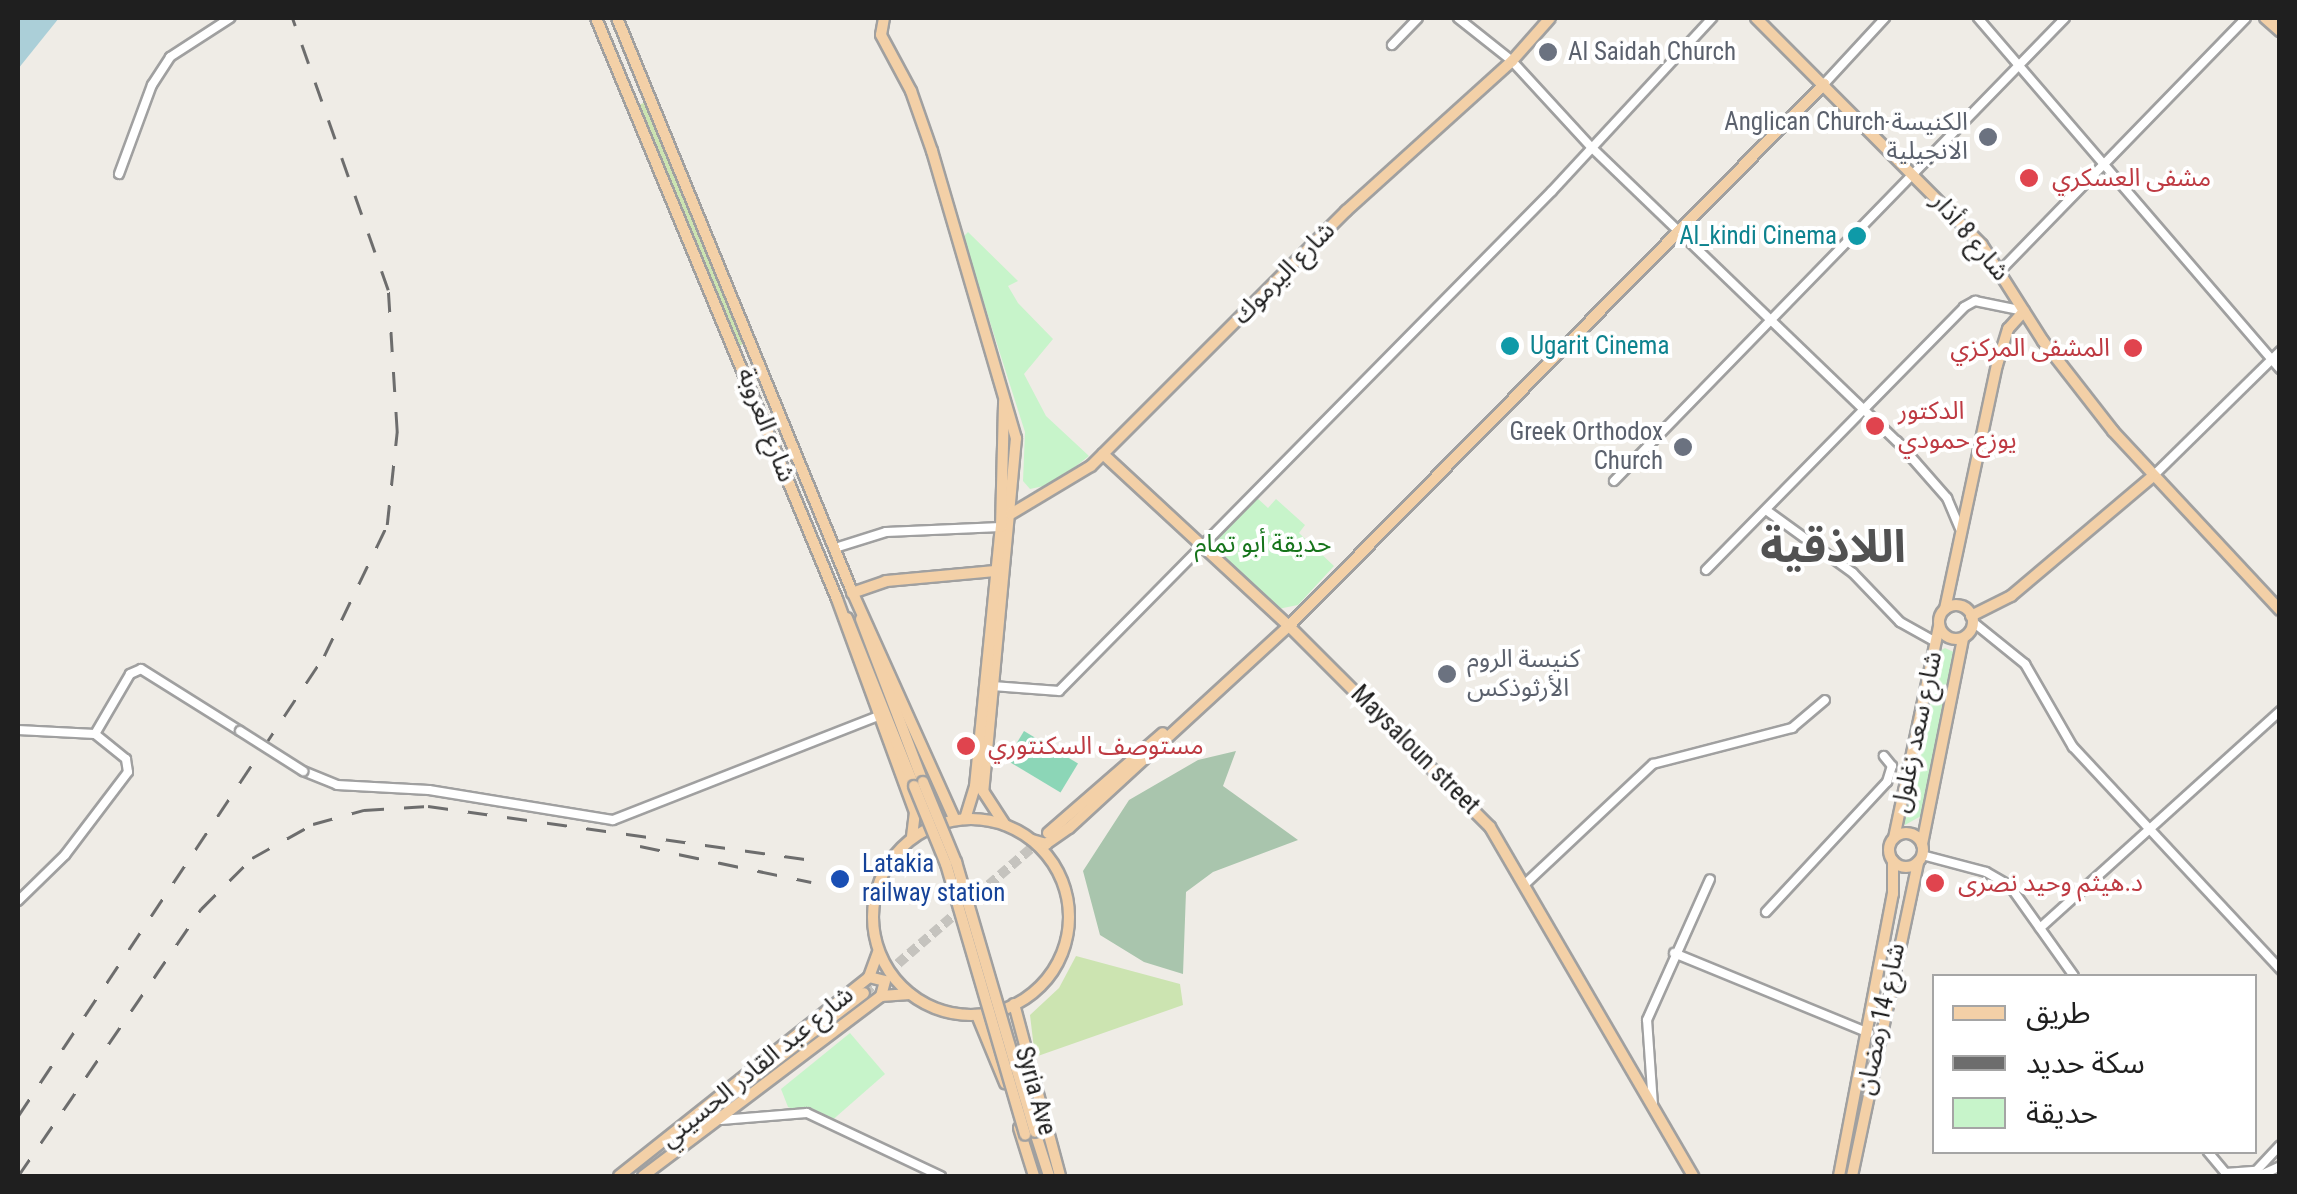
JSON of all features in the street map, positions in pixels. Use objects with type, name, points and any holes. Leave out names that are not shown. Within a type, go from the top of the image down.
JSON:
[{"type":"main road","name":"شارع العروبة","points":[[596,18],[837,599],[876,716],[916,812],[912,838]]},
{"type":"main road","name":"شارع العروبة","points":[[617,18],[756,346],[851,589],[960,819]]},
{"type":"main road","points":[[884,18],[881,35],[912,91],[1003,380],[1016,438],[982,791],[1005,825]]},
{"type":"main road","name":"شارع اليرموك","points":[[1010,515],[1073,480],[1103,454],[1346,212],[1512,61],[1550,18]]},
{"type":"main road","name":"شارع 8 أذار","points":[[1756,18],[1915,172],[2001,270],[2024,311],[2152,477],[2280,610]]},
{"type":"main road","points":[[2265,18],[2280,30]]},
{"type":"main road","points":[[1032,840],[1053,840],[1289,626],[1527,390],[1678,232],[1753,164],[1824,84]]},
{"type":"main road","points":[[628,100],[647,90]]},
{"type":"main road","points":[[2024,311],[2008,330],[1997,365],[1939,626],[1946,636],[1963,638],[1972,619],[2011,596],[2152,477]]},
{"type":"main road","points":[[738,355],[756,346]]},
{"type":"main road","points":[[960,819],[975,786],[1001,526],[1008,444],[1003,380]]},
{"type":"main road","name":"Maysaloun street","points":[[1103,454],[1289,626],[1482,818],[1654,1105],[1689,1176]]},
{"type":"main road","points":[[996,571],[851,589],[946,864],[1030,1133],[1049,1176]]},
{"type":"main road","points":[[837,599],[918,784]]},
{"type":"main road","points":[[1945,609],[1963,607],[1972,619]]},
{"type":"main road","name":"شارع سعد زغلول","points":[[1893,861],[1894,838],[1939,626]]},
{"type":"main road","name":"شارع سعد زغلول","points":[[1921,854],[1963,638]]},
{"type":"main road","points":[[1048,833],[1188,716]]},
{"type":"main road","points":[[960,819],[1005,825],[1032,840],[1058,872],[1068,922],[1052,970],[1014,1004],[977,1014],[943,1011],[912,996],[877,946],[872,920],[880,880],[912,838],[960,819]]},
{"type":"main road","points":[[1893,861],[1902,866],[1921,854],[1910,833],[1894,838]]},
{"type":"main road","name":"شارع 14 رمضان","points":[[1836,1176],[1853,1132],[1921,854]]},
{"type":"main road","name":"شارع 14 رمضان","points":[[1854,1176],[1857,1155],[1853,1132],[1893,861]]},
{"type":"main road","name":"شارع عبد القادر الحسيني","points":[[619,1176],[870,976],[877,946]]},
{"type":"main road","points":[[870,976],[885,981],[881,996]]},
{"type":"main road","points":[[682,1129],[864,993]]},
{"type":"main road","name":"شارع عبد القادر الحسيني","points":[[643,1176],[881,996],[912,996]]},
{"type":"main road","name":"Syria Ave","points":[[1014,1004],[1060,1176]]},
{"type":"main road","points":[[977,1014],[1036,1176]]},
{"type":"main road","points":[[1836,1176],[1853,1132]]},
{"type":"main road","points":[[1853,1132],[1854,1176]]},
{"type":"main road","points":[[1030,1133],[1036,1176]]},
{"type":"street","points":[[120,174],[152,85],[170,57],[230,18]]},
{"type":"street","points":[[1392,45],[1418,18]]},
{"type":"street","points":[[1458,18],[1512,61],[1678,232],[1773,316],[1863,407],[1935,482],[1960,528]]},
{"type":"street","points":[[993,686],[1059,691],[1440,304],[1712,18]]},
{"type":"street","points":[[1824,84],[1885,18]]},
{"type":"street","points":[[1978,18],[2022,62],[2280,369]]},
{"type":"street","points":[[1614,481],[2066,18]]},
{"type":"street","points":[[2001,270],[2246,18]]},
{"type":"street","points":[[1706,570],[1970,302],[2024,311]]},
{"type":"street","points":[[2152,477],[2280,351]]},
{"type":"street","points":[[1766,510],[1853,573],[1900,622],[1936,642]]},
{"type":"street","points":[[836,548],[886,532],[1001,526]]},
{"type":"street","points":[[1972,619],[2025,664],[2067,738],[2280,970]]},
{"type":"street","points":[[95,734],[130,674],[140,669],[302,771],[338,785],[429,790],[613,820],[876,716]]},
{"type":"street","points":[[1524,885],[1653,764],[1792,728],[1825,700]]},
{"type":"street","points":[[2040,928],[2280,711]]},
{"type":"street","points":[[18,730],[95,734],[126,759],[128,772],[66,855],[18,902]]},
{"type":"street","points":[[1766,912],[1888,782],[1892,766],[1884,756]]},
{"type":"street","points":[[1921,854],[2000,880],[2018,893],[2073,974]]},
{"type":"street","points":[[1654,1105],[1646,1020],[1710,880]]},
{"type":"street","points":[[1674,953],[1868,1033]]},
{"type":"street","points":[[717,1120],[807,1113],[941,1176]]},
{"type":"street","points":[[2210,1154],[2227,1175],[2256,1171],[2280,1145]]},
{"type":"street","points":[[2259,1176],[2280,1166]]},
{"type":"green space","points":[[646,102],[744,344],[736,347],[639,105]]},
{"type":"green space","points":[[968,232],[1018,281],[1008,286],[1018,303],[1053,339],[1024,374],[1046,416],[1089,456],[1053,484],[1030,489],[1023,481],[1025,432],[963,237]]},
{"type":"green space","name":"حديقة أبو تمام","points":[[1255,496],[1268,508],[1276,499],[1305,525],[1299,533],[1334,566],[1298,605],[1278,609],[1217,552],[1217,537]]},
{"type":"green space","points":[[1945,648],[1956,653],[1921,816],[1905,825],[1897,816],[1936,653]]},
{"type":"green space","points":[[1024,731],[1078,763],[1060,793],[1006,760]]},
{"type":"green space","points":[[1236,751],[1223,786],[1298,840],[1213,872],[1186,892],[1183,974],[1144,962],[1100,935],[1083,871],[1129,800],[1198,760]]},
{"type":"green space","points":[[1076,956],[1180,984],[1183,1005],[1035,1057],[1030,1015],[1059,988]]},
{"type":"green space","points":[[850,1033],[885,1074],[829,1123],[788,1107],[781,1089]]},
{"type":"water","points":[[18,18],[59,18],[18,69]]},
{"type":"tunnel","points":[[864,993],[1044,837]]},
{"type":"railway","points":[[18,1116],[324,656],[387,525],[397,432],[388,290],[292,18]]},
{"type":"railway","points":[[18,1176],[201,909],[252,858],[313,824],[364,810],[428,806],[817,861]]},
{"type":"railway","points":[[640,846],[811,882]]},
{"type":"place","name":"Al Saidah Church","points":[[1548,52]]},
{"type":"place","name":"Anglican Church-الكنيسة الانجيلية","points":[[1988,137]]},
{"type":"place","name":"مشفى العسكري","points":[[2029,178]]},
{"type":"place","name":"Al_kindi Cinema","points":[[1857,236]]},
{"type":"place","name":"Ugarit Cinema","points":[[1510,346]]},
{"type":"place","name":"المشفى المركزي","points":[[2133,348]]},
{"type":"place","name":"الدكتور يوزع حمودي","points":[[1875,426]]},
{"type":"place","name":"Greek Orthodox Church","points":[[1683,447]]},
{"type":"place","name":"كنيسة الروم الأرثوذكس","points":[[1447,674]]},
{"type":"place","name":"مستوصف السكنتوري","points":[[966,746]]},
{"type":"place","name":"Latakia railway station","points":[[840,879]]},
{"type":"place","name":"د.هيثم وحيد نصرى","points":[[1935,883]]},
{"type":"district","name":"اللاذقية","points":[[1833,547]]}]
